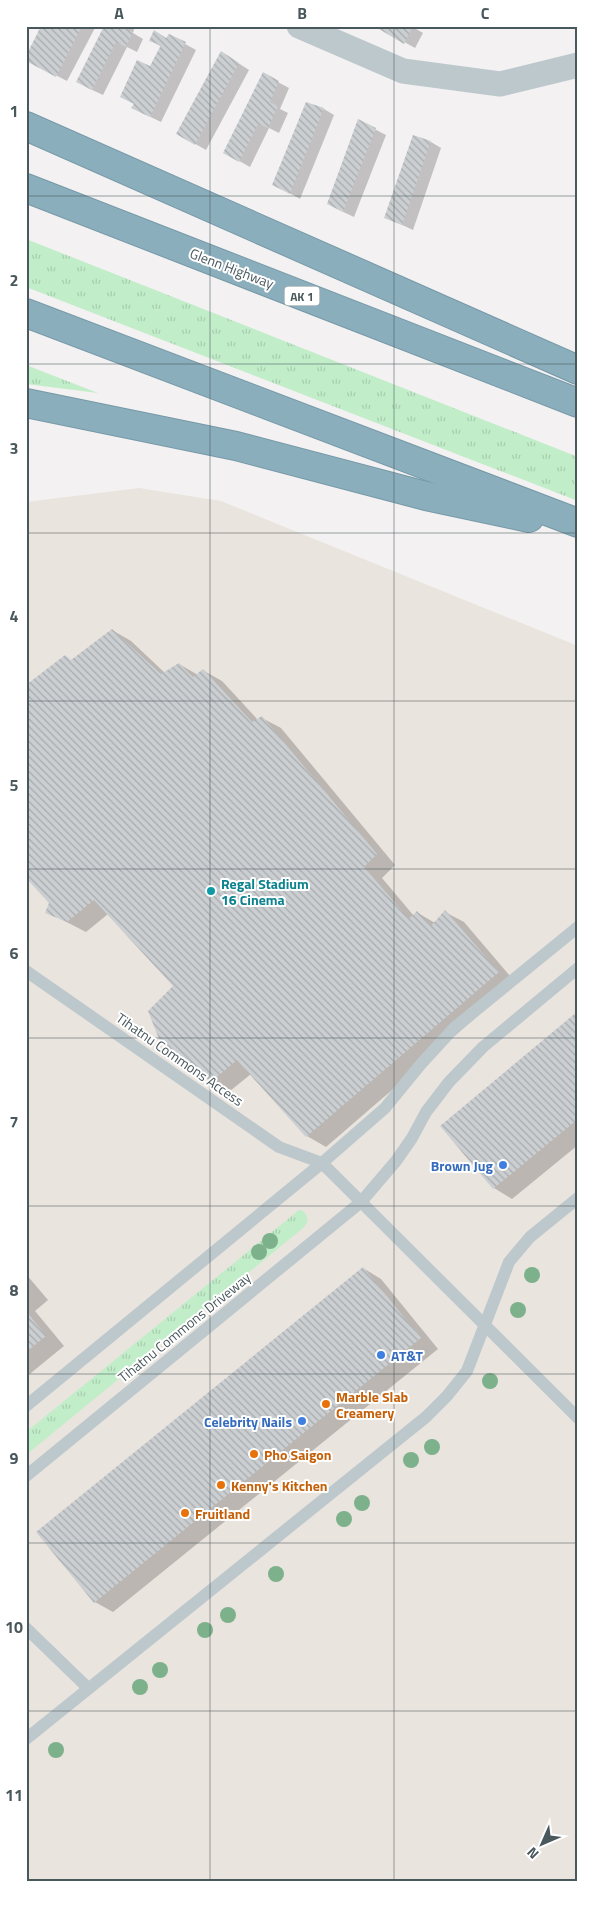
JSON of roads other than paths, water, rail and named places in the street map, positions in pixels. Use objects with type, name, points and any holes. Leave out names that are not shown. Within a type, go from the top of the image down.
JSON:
[{"type":"highway","points":[[26,126],[578,370]]},
{"type":"highway","name":"Glenn Highway","points":[[26,188],[578,403]]},
{"type":"highway","points":[[26,312],[578,522]]},
{"type":"highway","points":[[26,403],[236,446],[426,496],[578,529]]},
{"type":"street","points":[[299,26],[403,71],[500,84],[578,65]]},
{"type":"lane","points":[[26,1406],[322,1163],[385,1108],[454,1028],[577,928]]},
{"type":"lane","name":"Tihatnu Commons Driveway","points":[[26,1476],[361,1202],[396,1161],[412,1138],[426,1112],[449,1082],[484,1047],[578,968]]},
{"type":"lane","name":"Tihatnu Commons Access","points":[[26,970],[279,1147],[322,1163]]},
{"type":"lane","points":[[322,1163],[578,1418]]},
{"type":"lane","points":[[28,1733],[88,1688],[426,1417],[447,1396],[467,1370],[509,1262],[530,1237],[578,1198]]},
{"type":"lane","points":[[26,1628],[88,1688]]},
{"type":"place","name":"Regal Stadium 16 Cinema","points":[[211,891]]},
{"type":"place","name":"Brown Jug","points":[[503,1165]]},
{"type":"place","name":"AT&T","points":[[381,1355]]},
{"type":"place","name":"Marble Slab Creamery","points":[[326,1404]]},
{"type":"place","name":"Celebrity Nails","points":[[302,1421]]},
{"type":"place","name":"Pho Saigon","points":[[254,1454]]},
{"type":"place","name":"Kenny's Kitchen","points":[[221,1485]]},
{"type":"place","name":"Fruitland","points":[[185,1513]]}]
